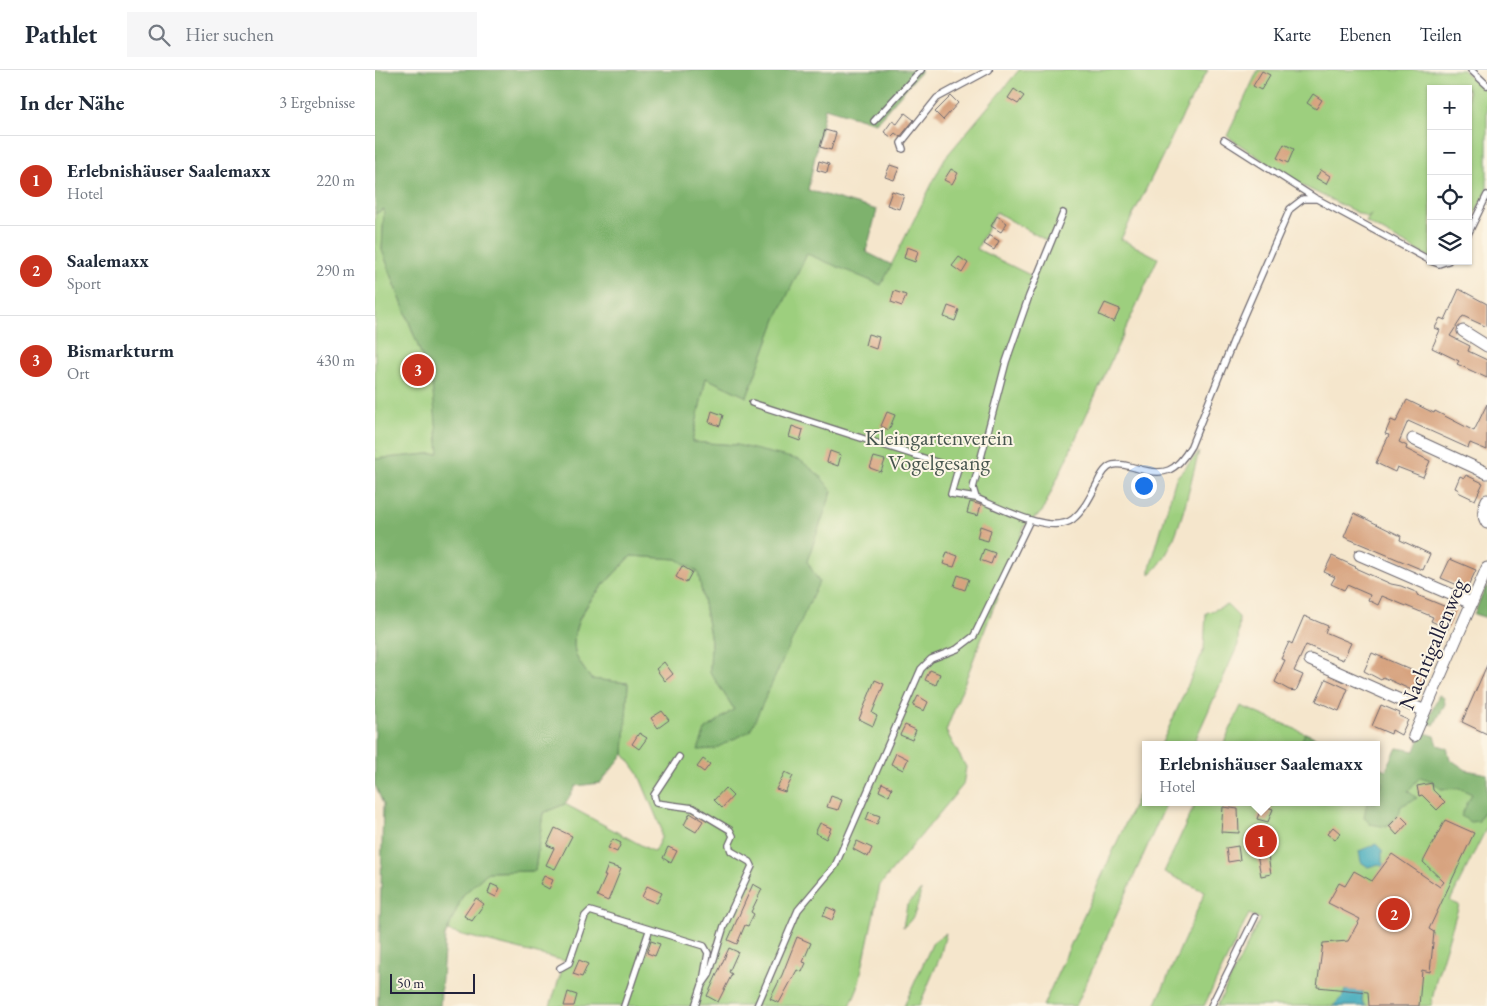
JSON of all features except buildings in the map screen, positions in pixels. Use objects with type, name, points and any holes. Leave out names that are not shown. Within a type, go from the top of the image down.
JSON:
[{"type":"street","points":[[1466,335],[1487,346]]},
{"type":"street","points":[[1415,442],[1487,473]]},
{"type":"street","points":[[1487,500],[1483,516],[1487,523]]},
{"type":"street","points":[[1364,560],[1471,603]]},
{"type":"street","name":"Nachtigallenweg","points":[[1414,736],[1487,568]]},
{"type":"street","points":[[1310,660],[1320,669],[1425,711]]},
{"type":"lane","points":[[874,121],[921,70]]},
{"type":"lane","points":[[903,149],[901,143],[937,98],[989,70]]},
{"type":"lane","points":[[1471,70],[1487,85]]},
{"type":"lane","points":[[1224,140],[1317,199],[1427,259]]},
{"type":"lane","points":[[1472,226],[1487,195]]},
{"type":"lane","points":[[752,403],[958,469],[951,494],[976,498],[1030,520],[1049,525],[1071,520],[1084,507],[1103,473],[1111,465],[1122,464],[1151,473],[1169,471],[1181,463],[1191,446],[1243,316],[1290,209],[1303,198],[1317,199]]},
{"type":"lane","points":[[976,498],[973,488],[1006,362],[1029,296],[1063,213]]},
{"type":"lane","points":[[757,1006],[799,910],[835,866],[921,669],[931,659],[957,649],[974,636],[1030,520]]},
{"type":"lane","points":[[679,757],[654,795],[656,803],[693,808],[731,830],[733,836],[729,845],[731,851],[750,862],[751,866],[725,926],[709,975],[702,985]]},
{"type":"lane","points":[[560,968],[569,963],[585,916],[590,912],[704,946],[708,953],[702,985],[695,1006]]},
{"type":"lane","points":[[1211,1006],[1255,917]]},
{"type":"lane","points":[[624,1006],[649,931]]},
{"type":"green space","points":[[375,70],[922,70],[876,123],[825,108],[808,190],[877,210],[866,252],[892,265],[881,285],[807,254],[776,319],[747,397],[706,378],[692,442],[737,445],[800,460],[819,475],[832,491],[807,561],[819,582],[750,731],[714,749],[698,750],[705,730],[734,709],[710,672],[711,641],[698,572],[677,559],[631,556],[591,599],[577,624],[574,638],[576,655],[591,679],[628,683],[624,754],[600,783],[576,786],[565,804],[543,813],[535,871],[488,872],[463,895],[445,936],[440,1006],[378,1006],[383,804],[375,785],[375,459],[439,453],[432,383],[382,250],[384,209],[375,214]]},
{"type":"green space","name":"Kleingartenverein Vogelgesang","points":[[1019,70],[1208,70],[1188,105],[1121,239],[1158,258],[1042,512],[1025,525],[946,731],[966,767],[963,785],[880,885],[858,987],[850,1006],[550,1006],[565,961],[447,931],[463,895],[488,872],[535,871],[543,813],[565,804],[654,852],[661,838],[661,828],[638,773],[624,754],[628,683],[591,679],[576,655],[574,638],[583,612],[631,556],[677,559],[698,572],[711,641],[710,672],[734,709],[807,561],[832,491],[737,445],[692,442],[706,378],[747,397],[776,319],[807,253],[881,285],[945,158]],"holes":[[[996,212],[1047,241],[1032,276],[977,249]],[[734,709],[714,749],[705,730]]]},
{"type":"green space","points":[[1258,70],[1463,70],[1487,92],[1487,191],[1472,219],[1472,85],[1427,85],[1427,256],[1366,222],[1372,213],[1368,218],[1295,182],[1227,136]]},
{"type":"green space","points":[[384,209],[382,250],[432,383],[440,453],[375,459],[375,214]]},
{"type":"green space","points":[[1199,452],[1175,535],[1160,564],[1150,574],[1150,568],[1176,478]]},
{"type":"green space","points":[[1487,584],[1487,618],[1474,614]]},
{"type":"green space","points":[[1227,605],[1239,617],[1238,645],[1195,741],[1163,741],[1204,649],[1206,613]]},
{"type":"green space","points":[[1439,695],[1444,698],[1445,704],[1434,725],[1427,722]]},
{"type":"green space","points":[[1241,706],[1324,741],[1225,741]]},
{"type":"green space","points":[[1422,732],[1435,736],[1438,745],[1447,748],[1450,759],[1466,770],[1487,774],[1487,803],[1479,821],[1470,822],[1461,816],[1472,794],[1459,788],[1441,789],[1432,781],[1420,777],[1408,791],[1417,798],[1401,806],[1399,814],[1387,827],[1370,824],[1364,817],[1366,806],[1380,806],[1380,787],[1382,786],[1382,782],[1380,781],[1380,768],[1386,770],[1397,748],[1415,751]]},
{"type":"green space","points":[[1305,733],[1324,741],[1301,741]]},
{"type":"green space","points":[[1397,748],[1459,780],[1487,805],[1487,827],[1450,901],[1459,905],[1436,980],[1431,1006],[1217,1006],[1260,919],[1249,914],[1204,1006],[1155,1006],[1205,892],[1164,872],[1194,806],[1380,806],[1380,768],[1386,770]]},
{"type":"green space","points":[[1142,787],[1142,806],[1165,806],[1076,1006],[1043,1006]]},
{"type":"green space","points":[[921,890],[914,915],[903,927],[907,905]]},
{"type":"green space","points":[[946,933],[940,957],[919,1006],[904,1006],[933,942]]},
{"type":"water","points":[[1376,844],[1382,850],[1382,861],[1385,864],[1383,867],[1379,864],[1368,867],[1361,862],[1359,851]]},
{"type":"water","points":[[1345,990],[1363,991],[1362,1001],[1366,1006],[1333,1006],[1343,996]]},
{"type":"place","name":"Bismarkturm","points":[[418,370]]},
{"type":"place","name":"Erlebnishäuser Saalemaxx","points":[[1261,841]]},
{"type":"place","name":"Saalemaxx","points":[[1394,914]]}]
